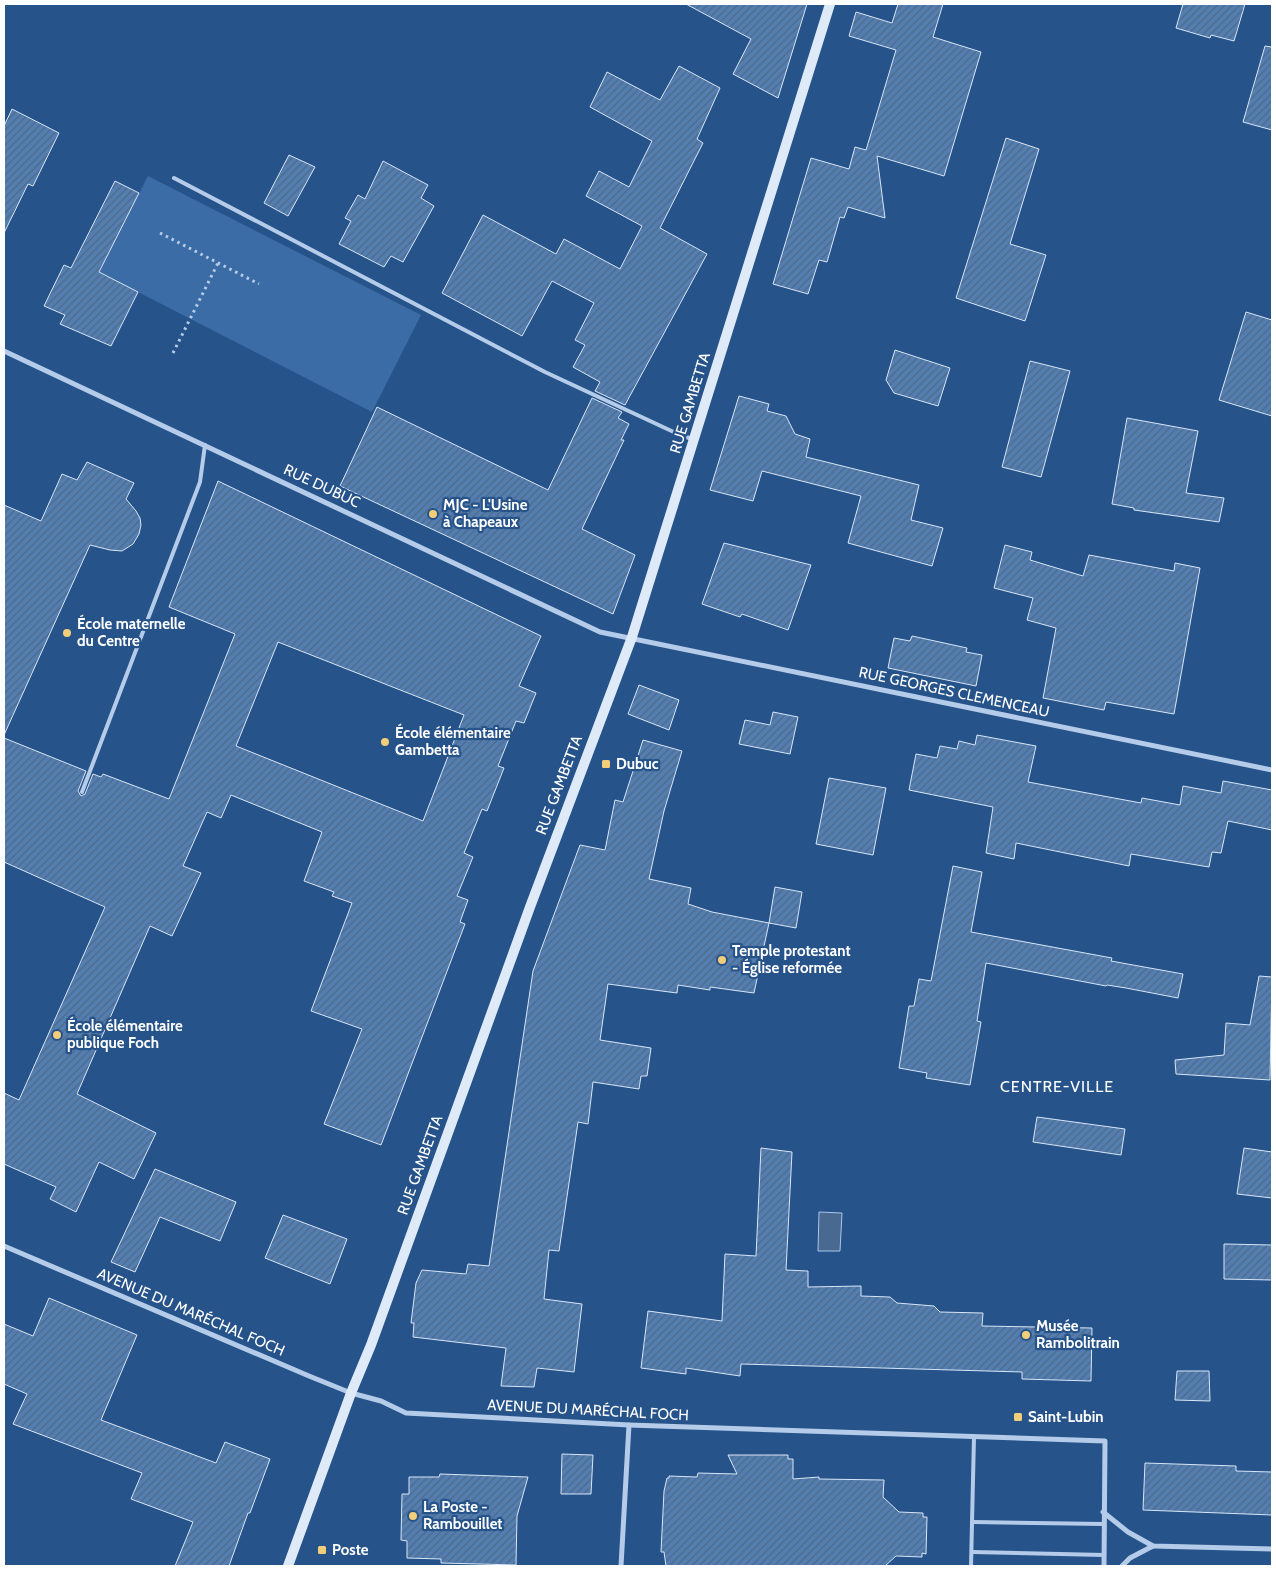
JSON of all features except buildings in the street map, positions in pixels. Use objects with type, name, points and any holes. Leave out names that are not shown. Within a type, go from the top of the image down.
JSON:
[{"type":"main road","name":"RUE GAMBETTA","points":[[288,1566],[351,1393],[371,1345],[530,907],[632,637],[830,4]]},
{"type":"street","name":"RUE DUBUC","points":[[4,351],[600,632],[632,637]]},
{"type":"street","name":"RUE GEORGES CLEMENCEAU","points":[[632,637],[656,644],[1272,770]]},
{"type":"street","name":"AVENUE DU MARÉCHAL FOCH","points":[[4,1246],[351,1393],[382,1401],[406,1413],[629,1425],[1105,1441],[1104,1566]]},
{"type":"street","points":[[622,1566],[629,1425]]},
{"type":"street","points":[[1104,1512],[1128,1532],[1153,1546],[1272,1549]]},
{"type":"street","points":[[1122,1566],[1130,1558],[1153,1546]]},
{"type":"lane","points":[[174,178],[545,372],[678,434],[694,439]]},
{"type":"lane","points":[[82,792],[200,482],[204,445]]},
{"type":"lane","points":[[971,1566],[974,1438]]},
{"type":"lane","points":[[973,1522],[1104,1524]]},
{"type":"lane","points":[[972,1552],[1104,1555]]},
{"type":"path","points":[[160,233],[259,284]]},
{"type":"path","points":[[173,353],[218,263]]},
{"type":"shaded area","points":[[148,176],[421,315],[372,412],[99,272]]},
{"type":"shaded area","points":[[819,1212],[842,1213],[840,1251],[818,1251]]},
{"type":"place","name":"MJC - L'Usine à Chapeaux","points":[[433,514]]},
{"type":"place","name":"École maternelle du Centre","points":[[67,633]]},
{"type":"place","name":"École élémentaire Gambetta","points":[[385,742]]},
{"type":"place","name":"Dubuc","points":[[606,764]]},
{"type":"place","name":"Temple protestant - Église reformée","points":[[722,960]]},
{"type":"place","name":"École élémentaire publique Foch","points":[[57,1035]]},
{"type":"place","name":"Musée Rambolitrain","points":[[1026,1335]]},
{"type":"place","name":"Saint-Lubin","points":[[1018,1417]]},
{"type":"place","name":"La Poste - Rambouillet","points":[[413,1516]]},
{"type":"place","name":"Poste","points":[[322,1550]]},
{"type":"district","name":"CENTRE-VILLE","points":[[1057,1086]]}]
